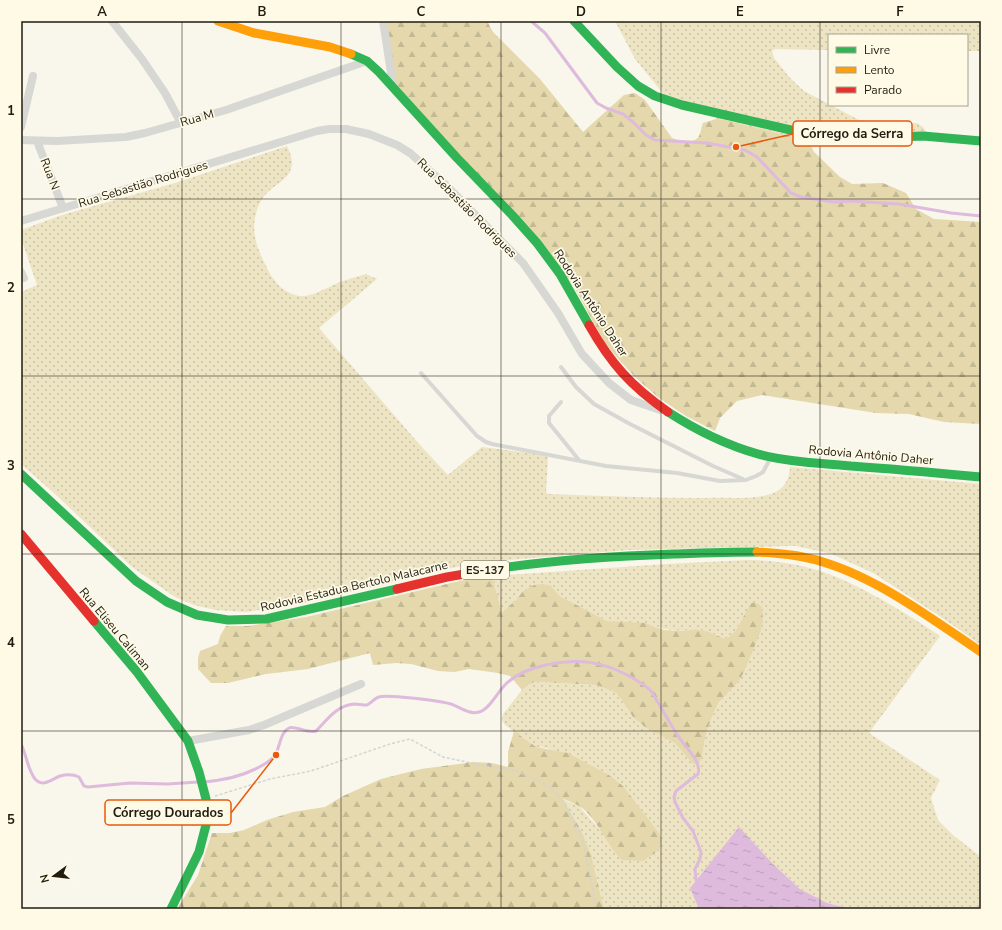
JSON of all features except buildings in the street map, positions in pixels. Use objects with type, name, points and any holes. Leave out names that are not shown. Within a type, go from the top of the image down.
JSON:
[{"type":"main road","name":"Rodovia Antônio Daher","points":[[218,21],[268,36],[321,45],[367,61],[393,86],[467,169],[513,216],[560,274],[593,333],[609,357],[641,391],[670,414],[721,440],[748,450],[771,456],[838,465],[981,477]]},
{"type":"main road","points":[[574,21],[617,67],[638,86],[656,96],[682,105],[817,135],[848,139],[923,136],[981,141]]},
{"type":"main road","name":"Rodovia Estadua Bertolo Malacarne","points":[[21,474],[131,576],[156,596],[174,606],[209,618],[244,621],[266,619],[471,572],[537,563],[649,555],[724,552],[775,553],[809,558],[841,568],[883,589],[917,609],[981,652]]},
{"type":"main road","name":"Rua Eliseu Caliman","points":[[21,534],[137,672],[188,741],[206,798],[206,825],[200,852],[171,909]]},
{"type":"street","points":[[112,21],[142,58],[165,93],[181,123]]},
{"type":"street","points":[[383,21],[393,86]]},
{"type":"street","name":"Rua M","points":[[21,140],[57,141],[126,138],[226,110],[367,61]]},
{"type":"street","points":[[21,127],[33,76]]},
{"type":"street","name":"Rua Sebastião Rodrigues","points":[[21,221],[317,131],[346,129],[382,138],[404,149],[421,162],[447,186],[523,263],[558,313],[582,354],[609,383],[631,400],[670,414]]},
{"type":"street","name":"Rua N","points":[[37,141],[63,208]]},
{"type":"street","points":[[188,741],[249,730],[360,684]]},
{"type":"lane","points":[[561,367],[576,387],[594,404],[713,466],[746,480]]},
{"type":"lane","points":[[421,373],[477,436],[486,442],[606,466],[677,473],[720,481],[746,480],[763,472],[771,456]]},
{"type":"lane","points":[[561,402],[549,416],[549,423],[579,461]]},
{"type":"path","points":[[206,798],[270,779],[311,771],[390,744],[410,739],[443,757],[513,770],[551,788],[565,803],[583,842],[597,909]]},
{"type":"shaded area","points":[[615,21],[981,21],[981,51],[968,51],[968,34],[828,34],[828,50],[775,49],[772,51],[774,58],[790,78],[804,91],[828,104],[828,106],[832,106],[866,123],[917,123],[923,127],[929,136],[825,140],[810,144],[794,137],[716,119],[717,112],[665,96],[635,59]]},
{"type":"shaded area","points":[[287,146],[292,160],[292,166],[289,173],[264,196],[261,200],[255,218],[254,233],[260,254],[272,278],[284,290],[294,295],[304,296],[314,294],[340,282],[366,274],[377,279],[319,328],[419,444],[448,475],[482,447],[546,455],[548,458],[546,492],[548,494],[667,498],[751,498],[768,495],[779,490],[786,481],[790,467],[981,484],[981,645],[875,574],[832,554],[796,546],[629,550],[497,561],[465,565],[303,603],[246,612],[215,610],[194,605],[175,597],[132,567],[53,492],[21,464],[21,292],[37,285],[21,238],[21,230],[62,215],[175,183]]},
{"type":"shaded area","points":[[748,560],[788,563],[823,572],[839,578],[891,605],[940,636],[869,733],[940,780],[931,798],[938,820],[953,835],[981,857],[981,909],[852,909],[827,903],[800,889],[772,863],[713,860],[690,888],[699,909],[604,909],[591,854],[582,832],[561,797],[568,802],[579,806],[600,830],[659,833],[609,775],[547,748],[536,747],[505,725],[502,720],[503,714],[522,690],[535,682],[597,685],[616,693],[633,717],[676,743],[693,764],[702,757],[706,733],[719,702],[745,670],[750,658],[745,614],[736,630],[729,638],[725,639],[707,631],[696,629],[683,631],[607,621],[560,596],[551,586],[523,591],[516,600],[502,612],[492,576]]},
{"type":"green space","points":[[382,21],[487,21],[493,32],[540,79],[583,132],[624,95],[635,93],[645,100],[672,138],[686,142],[694,141],[699,136],[703,123],[716,119],[794,137],[810,144],[814,152],[840,177],[852,184],[883,183],[906,193],[916,209],[934,219],[981,222],[981,424],[944,422],[909,414],[876,413],[762,395],[737,401],[720,418],[715,431],[686,416],[659,398],[635,377],[603,340],[573,285],[396,84]]},
{"type":"green space","points":[[492,576],[502,612],[516,600],[523,591],[534,585],[543,584],[551,586],[560,596],[607,621],[645,623],[664,630],[683,631],[696,629],[707,631],[725,639],[736,630],[751,603],[757,603],[762,607],[763,622],[760,633],[739,681],[719,702],[714,712],[706,733],[702,757],[699,764],[693,764],[675,743],[645,727],[633,717],[616,693],[597,685],[535,682],[522,690],[510,676],[498,673],[469,669],[454,672],[438,671],[411,664],[396,663],[373,665],[370,653],[308,669],[266,674],[228,683],[211,683],[198,669],[198,658],[200,651],[218,644],[220,636],[226,626],[248,626],[306,617],[468,579]]},
{"type":"green space","points":[[514,731],[536,747],[568,753],[609,775],[623,786],[659,833],[662,840],[660,848],[656,852],[643,861],[622,860],[611,847],[591,817],[577,805],[562,798],[582,832],[591,854],[604,909],[177,909],[198,875],[212,833],[230,833],[244,830],[267,820],[293,812],[325,807],[343,796],[381,779],[421,769],[474,762],[492,763],[508,767],[508,752]]},
{"type":"water","points":[[739,827],[772,863],[800,889],[827,903],[852,909],[699,909],[690,888]]},
{"type":"waterway","points":[[531,21],[545,33],[597,103],[623,114],[646,135],[655,140],[707,143],[745,150],[757,157],[791,193],[801,197],[834,202],[851,201],[899,204],[951,213],[981,216]]},
{"type":"waterway","points":[[204,782],[235,777],[256,769],[274,757],[282,736],[286,730],[292,727],[313,732],[316,731],[332,714],[348,705],[367,705],[376,698],[392,696],[451,704],[468,712],[475,713],[486,708],[508,682],[529,670],[558,663],[590,662],[610,667],[631,677],[651,691],[675,731],[696,760],[699,769],[698,774],[676,791],[674,797],[683,818],[693,831],[701,852],[700,859],[695,869],[696,880],[699,881]]},
{"type":"waterway","points":[[21,744],[32,775],[38,782],[41,783],[48,782],[65,775],[74,775],[79,777],[84,786],[88,787],[130,783],[167,784],[198,782]]},
{"type":"traffic: fast","points":[[574,21],[617,67],[638,86],[655,96],[682,105],[795,131],[834,138],[848,139],[923,136],[981,141]]},
{"type":"traffic: fast","points":[[351,54],[367,61],[379,72],[537,243],[560,274],[589,325]]},
{"type":"traffic: fast","points":[[668,412],[689,425],[723,442],[769,457],[804,462],[981,477]]},
{"type":"traffic: fast","points":[[21,474],[136,581],[167,602],[197,615],[228,620],[266,619],[397,589]]},
{"type":"traffic: fast","points":[[494,569],[606,557],[757,552]]},
{"type":"traffic: fast","points":[[94,621],[137,672],[188,741],[199,772],[206,799],[206,825],[199,852],[171,909]]},
{"type":"traffic: slow","points":[[218,21],[254,33],[330,47],[351,54]]},
{"type":"traffic: slow","points":[[757,552],[799,556],[844,569],[885,589],[905,601],[981,652]]},
{"type":"traffic: jam","points":[[589,325],[605,351],[623,373],[643,393],[668,412]]},
{"type":"traffic: jam","points":[[21,534],[94,621]]},
{"type":"traffic: jam","points":[[397,589],[447,577],[494,569]]},
{"type":"place","name":"Córrego da Serra","points":[[736,147]]},
{"type":"place","name":"Córrego Dourados","points":[[276,755]]}]
